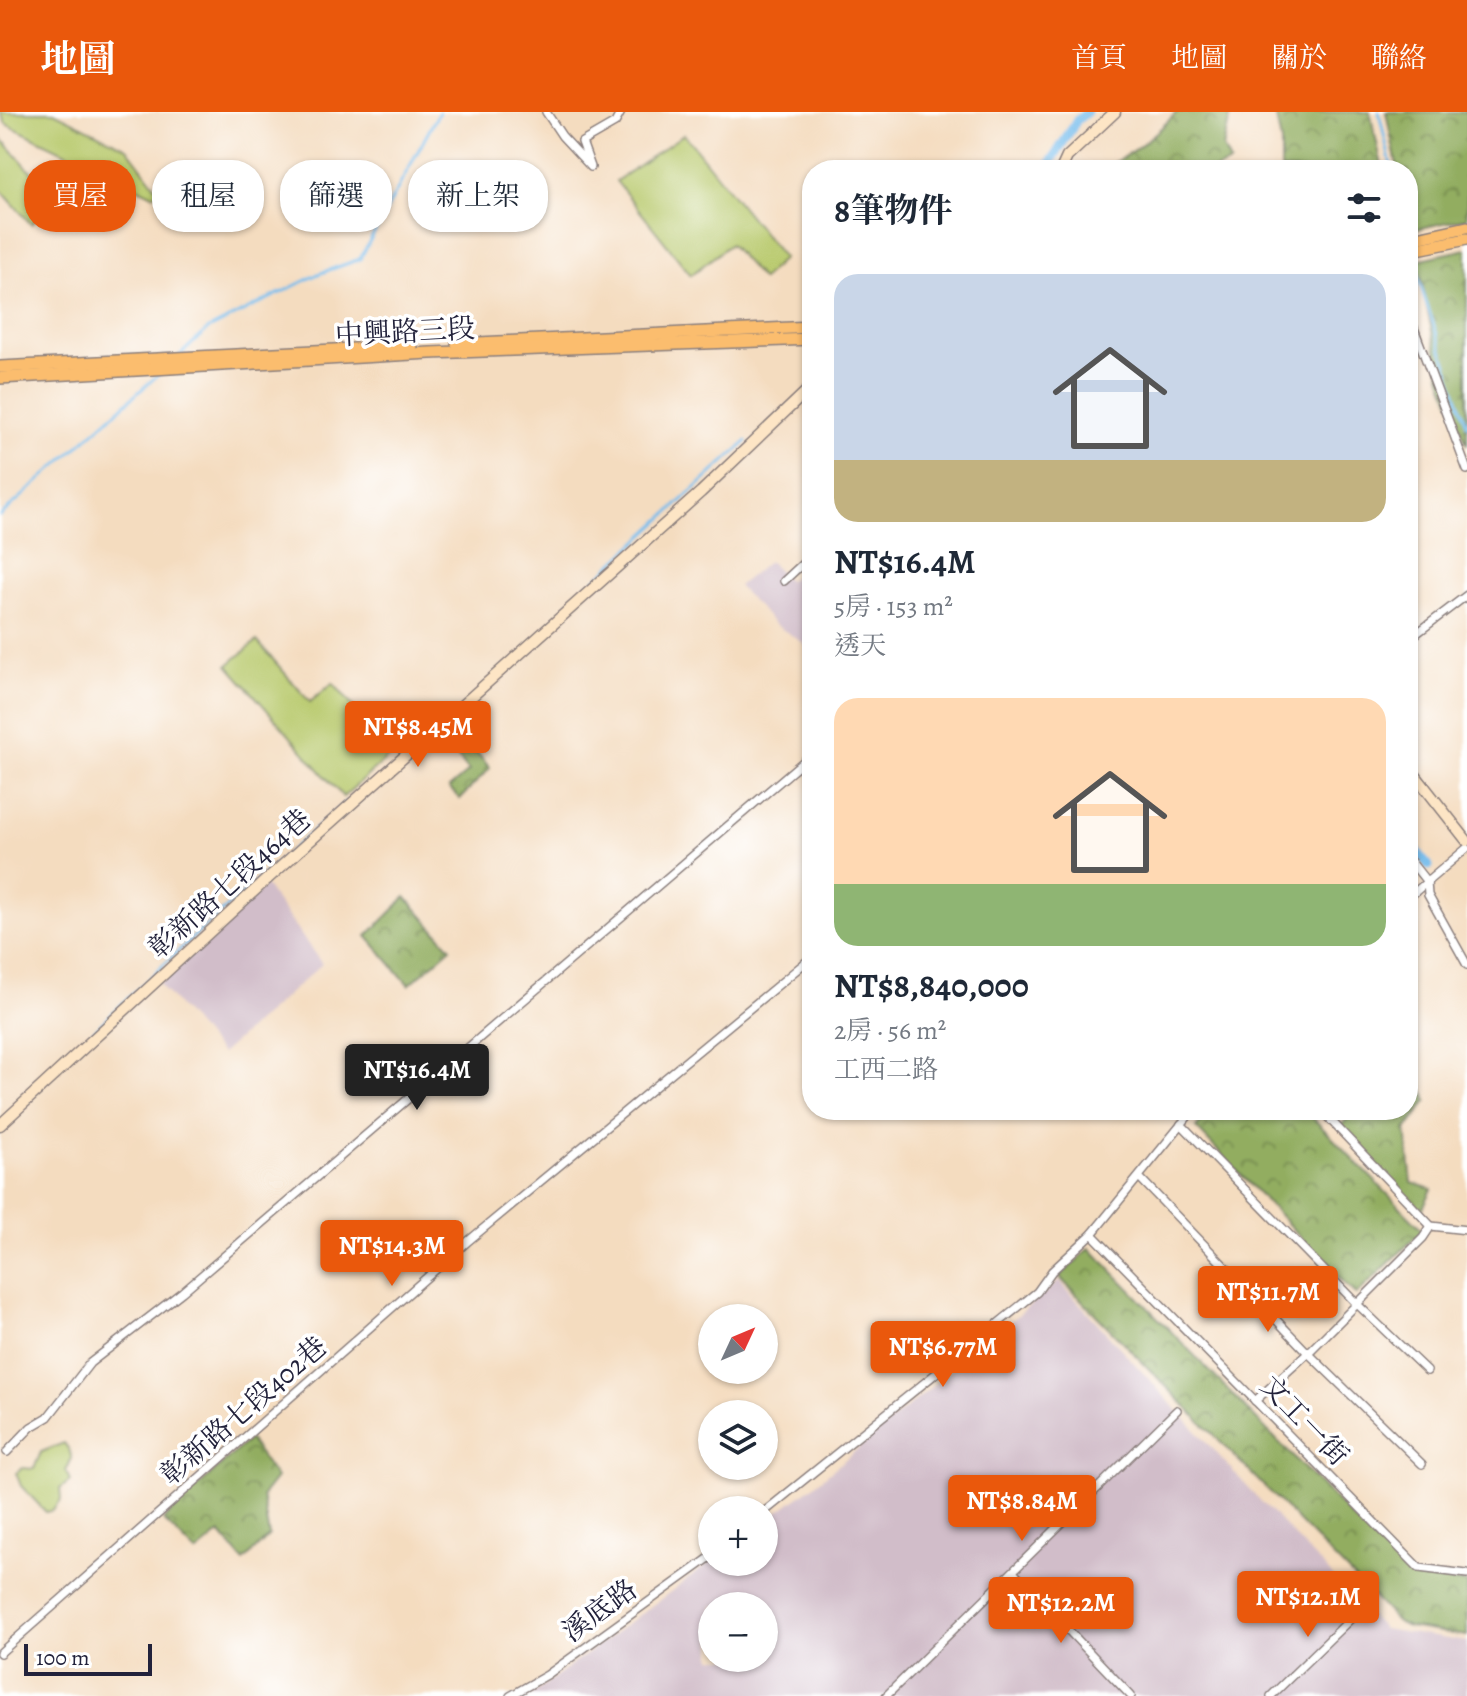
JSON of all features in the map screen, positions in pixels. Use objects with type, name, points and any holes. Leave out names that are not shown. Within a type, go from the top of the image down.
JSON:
[{"type":"main road","points":[[1418,238],[1467,227]]},
{"type":"main road","points":[[1418,249],[1467,239]]},
{"type":"main road","name":"中興路三段","points":[[0,367],[802,327]]},
{"type":"main road","name":"中興路三段","points":[[0,378],[430,353],[802,339]]},
{"type":"street","points":[[546,112],[562,136],[591,167],[582,142],[615,123],[621,112]]},
{"type":"street","points":[[1066,160],[1115,112]]},
{"type":"street","points":[[1418,339],[1467,470]]},
{"type":"street","name":"彰新路七段464巷","points":[[0,1125],[265,881],[689,503],[802,396]]},
{"type":"street","points":[[784,581],[802,564]]},
{"type":"street","points":[[1418,632],[1467,595]]},
{"type":"street","points":[[7,1452],[31,1427],[48,1417],[90,1363],[182,1292],[802,763]]},
{"type":"street","points":[[1418,779],[1467,841]]},
{"type":"street","points":[[1418,890],[1467,848]]},
{"type":"street","points":[[1418,871],[1427,882],[1428,895],[1467,965]]},
{"type":"street","name":"彰新路七段402巷","points":[[0,1653],[467,1242],[802,965]]},
{"type":"street","points":[[778,1501],[1037,1292],[1052,1271],[1092,1234],[1140,1178],[1184,1120]]},
{"type":"street","points":[[1330,1120],[1431,1226],[1467,1230]]},
{"type":"street","points":[[1181,1124],[1427,1371]]},
{"type":"street","points":[[1140,1178],[1308,1353],[1422,1464]]},
{"type":"street","points":[[1255,1401],[1308,1353],[1423,1238],[1431,1226]]},
{"type":"street","name":"文工一街","points":[[1092,1234],[1419,1568],[1467,1574]]},
{"type":"street","points":[[886,1696],[1177,1410]]},
{"type":"street","name":"溪底路","points":[[510,1696],[547,1675],[698,1566]]},
{"type":"street","points":[[1014,1573],[1131,1696]]},
{"type":"street","points":[[1271,1696],[1367,1603]]},
{"type":"shaded area","points":[[769,561],[789,581],[802,569],[802,642],[774,624],[738,586]]},
{"type":"shaded area","points":[[265,885],[322,964],[221,1054],[159,984]]},
{"type":"shaded area","points":[[1059,1281],[1254,1494],[1383,1629],[1467,1642],[1467,1696],[530,1696],[698,1571],[698,1576],[778,1576],[778,1512],[812,1487]]},
{"type":"green space","points":[[0,112],[54,112],[127,148],[136,160],[81,160],[6,124]]},
{"type":"green space","points":[[1177,112],[1231,112],[1223,148],[1229,160],[1119,160]]},
{"type":"green space","points":[[1275,112],[1370,112],[1381,160],[1281,160]]},
{"type":"green space","points":[[1386,112],[1467,112],[1467,218],[1418,228],[1418,160],[1396,160]]},
{"type":"green space","points":[[684,134],[783,258],[762,280],[730,244],[691,275],[616,181]]},
{"type":"green space","points":[[0,137],[24,163],[24,216],[0,189]]},
{"type":"green space","points":[[136,160],[152,182],[152,195],[136,187]]},
{"type":"green space","points":[[1467,249],[1467,445],[1442,379],[1418,260]]},
{"type":"green space","points":[[257,641],[310,702],[333,683],[393,753],[343,797],[228,665]]},
{"type":"green space","points":[[451,723],[490,768],[460,799],[449,788],[469,771],[439,734]]},
{"type":"green space","points":[[406,897],[451,948],[409,985],[367,936]]},
{"type":"green space","points":[[1418,1074],[1427,1101],[1418,1113]]},
{"type":"green space","points":[[1203,1120],[1315,1120],[1423,1230],[1356,1295],[1196,1128]]},
{"type":"green space","points":[[1346,1120],[1413,1120],[1406,1130],[1412,1183],[1432,1189],[1421,1212],[1340,1127]]},
{"type":"green space","points":[[1090,1248],[1404,1571],[1413,1576],[1467,1583],[1467,1636],[1408,1627],[1397,1622],[1059,1277]]},
{"type":"green space","points":[[249,1439],[276,1478],[262,1496],[269,1536],[244,1561],[220,1533],[196,1553],[163,1520]]},
{"type":"green space","points":[[64,1443],[71,1456],[66,1471],[70,1481],[60,1489],[61,1500],[53,1510],[46,1512],[21,1486],[16,1473],[22,1468],[34,1469],[41,1452]]},
{"type":"waterway","points":[[180,355],[207,330],[318,274],[360,259],[439,112]]},
{"type":"waterway","points":[[1052,160],[1077,120],[1087,112]]},
{"type":"waterway","points":[[1379,112],[1390,160]]},
{"type":"waterway","points":[[1418,278],[1467,425]]},
{"type":"waterway","points":[[0,516],[160,373]]},
{"type":"waterway","points":[[570,603],[747,441]]},
{"type":"waterway","points":[[30,1091],[190,940],[346,802]]},
{"type":"waterway","points":[[1418,852],[1429,866]]}]
